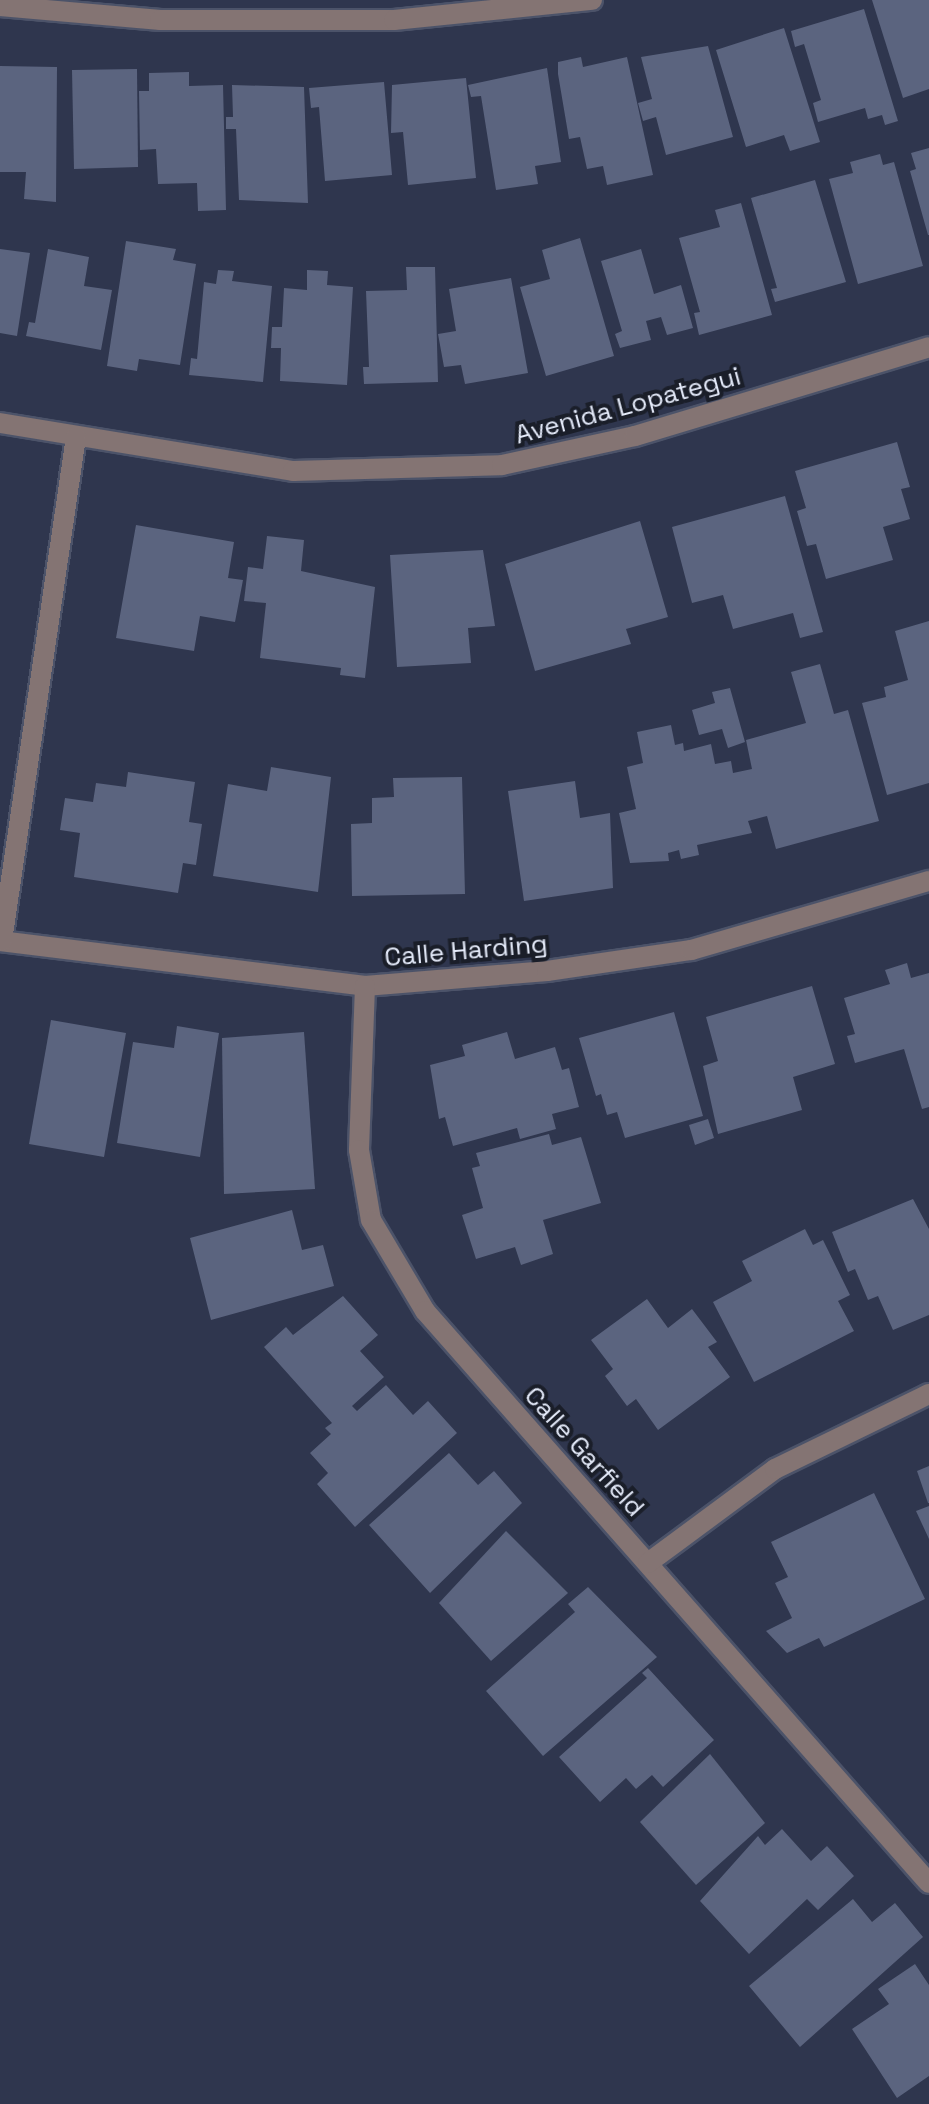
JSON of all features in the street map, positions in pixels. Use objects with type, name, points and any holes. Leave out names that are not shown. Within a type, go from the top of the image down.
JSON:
[{"type":"street","points":[[0,6],[160,20],[394,20],[592,0]]},
{"type":"street","name":"Avenida Lopategui","points":[[0,423],[293,471],[502,465],[635,436],[929,347]]},
{"type":"street","points":[[1,941],[76,437]]},
{"type":"street","name":"Calle Harding","points":[[1,941],[365,986],[547,971],[691,950],[929,881]]},
{"type":"street","name":"Calle Garfield","points":[[365,986],[359,1150],[371,1220],[425,1311],[929,1883]]},
{"type":"street","points":[[648,1563],[775,1469],[929,1394]]},
{"type":"building","points":[[872,0],[929,0],[929,89],[903,98]]},
{"type":"building","points":[[864,9],[898,121],[885,125],[882,115],[868,119],[865,108],[818,122],[813,103],[821,100],[804,44],[795,47],[791,31]]},
{"type":"building","points":[[784,28],[820,142],[790,151],[784,135],[746,147],[716,50]]},
{"type":"building","points":[[708,46],[733,137],[666,155],[656,117],[643,121],[638,103],[652,99],[641,57]]},
{"type":"building","points":[[581,57],[583,67],[627,57],[653,175],[607,185],[603,166],[587,169],[580,137],[569,139],[558,74],[558,62]]},
{"type":"building","points":[[0,66],[57,67],[56,202],[24,199],[26,172],[0,172]]},
{"type":"building","points":[[547,68],[561,162],[535,166],[538,184],[496,190],[481,96],[471,97],[468,85]]},
{"type":"building","points":[[137,69],[138,167],[74,169],[72,70]]},
{"type":"building","points":[[189,72],[189,86],[223,85],[226,210],[198,211],[197,183],[158,184],[156,149],[140,150],[139,91],[149,91],[149,73]]},
{"type":"building","points":[[466,78],[476,178],[408,185],[403,132],[391,133],[392,85]]},
{"type":"building","points":[[384,82],[392,175],[325,181],[319,107],[311,108],[309,88]]},
{"type":"building","points":[[232,85],[304,87],[308,203],[239,200],[236,129],[226,129],[226,117],[233,117]]},
{"type":"building","points":[[929,148],[928,235],[910,171],[916,169],[911,153]]},
{"type":"building","points":[[880,154],[883,165],[894,162],[923,266],[858,284],[829,179],[853,173],[850,162]]},
{"type":"building","points":[[815,180],[846,282],[775,302],[771,289],[777,288],[751,198]]},
{"type":"building","points":[[741,203],[772,315],[699,335],[694,313],[700,312],[679,238],[720,227],[715,210]]},
{"type":"building","points":[[580,238],[614,356],[546,376],[520,287],[550,279],[542,250]]},
{"type":"building","points":[[126,241],[176,249],[173,260],[196,264],[180,365],[139,359],[137,371],[107,366]]},
{"type":"building","points":[[0,249],[30,253],[17,336],[0,333]]},
{"type":"building","points":[[48,249],[89,257],[84,286],[112,290],[101,350],[26,336],[29,322],[35,323]]},
{"type":"building","points":[[641,249],[654,294],[681,285],[693,328],[667,335],[661,317],[646,321],[651,340],[620,348],[615,334],[622,331],[601,261]]},
{"type":"building","points":[[406,267],[435,267],[438,382],[364,384],[363,367],[369,367],[366,291],[407,290]]},
{"type":"building","points":[[218,270],[234,271],[232,281],[272,286],[263,382],[189,375],[191,358],[197,359],[204,282],[216,284]]},
{"type":"building","points":[[307,270],[328,271],[327,285],[353,287],[347,385],[280,381],[281,348],[271,348],[272,327],[282,327],[284,288],[307,290]]},
{"type":"building","points":[[511,278],[528,373],[465,384],[461,365],[444,367],[438,334],[456,331],[449,289]]},
{"type":"building","points":[[897,442],[910,487],[901,489],[910,519],[883,527],[893,560],[826,579],[816,544],[807,546],[797,511],[806,508],[795,471]]},
{"type":"building","points":[[785,496],[823,632],[800,638],[793,613],[733,629],[723,595],[692,603],[672,527]]},
{"type":"building","points":[[640,521],[668,617],[626,629],[631,644],[535,671],[505,564]]},
{"type":"building","points":[[136,525],[234,542],[228,578],[243,580],[235,622],[200,616],[194,651],[116,638]]},
{"type":"building","points":[[267,536],[304,540],[301,571],[375,587],[365,678],[340,675],[341,668],[260,658],[266,603],[244,601],[248,567],[263,569]]},
{"type":"building","points":[[483,550],[495,626],[468,628],[471,663],[397,667],[390,555]]},
{"type":"building","points":[[929,621],[929,783],[887,795],[862,703],[886,697],[884,687],[908,680],[895,631]]},
{"type":"building","points":[[820,664],[834,714],[848,710],[879,821],[776,849],[767,816],[748,821],[752,833],[697,845],[699,855],[681,859],[679,850],[668,853],[669,861],[630,863],[619,813],[636,809],[627,767],[643,763],[637,732],[671,725],[675,745],[683,743],[684,751],[711,744],[715,764],[731,761],[733,773],[752,769],[746,740],[806,723],[791,672]]},
{"type":"building","points":[[730,688],[745,742],[728,748],[722,729],[699,735],[692,710],[715,703],[712,692]]},
{"type":"building","points":[[271,767],[331,777],[318,892],[213,876],[228,784],[267,791]]},
{"type":"building","points":[[128,772],[195,782],[189,822],[202,824],[196,865],[183,863],[178,893],[74,877],[80,833],[60,830],[65,798],[93,802],[96,783],[126,787]]},
{"type":"building","points":[[462,777],[465,894],[352,896],[351,824],[372,823],[372,798],[394,797],[393,778]]},
{"type":"building","points":[[575,781],[580,818],[610,813],[613,888],[524,901],[508,791]]},
{"type":"building","points":[[907,963],[911,978],[929,973],[929,1107],[922,1109],[904,1049],[855,1063],[847,1036],[855,1034],[844,998],[890,984],[885,970]]},
{"type":"building","points":[[812,986],[835,1064],[793,1077],[802,1110],[718,1134],[703,1066],[718,1061],[706,1017]]},
{"type":"building","points":[[674,1012],[703,1116],[625,1138],[617,1112],[607,1115],[601,1094],[596,1096],[579,1038]]},
{"type":"building","points":[[51,1020],[126,1033],[104,1157],[29,1144]]},
{"type":"building","points":[[177,1026],[219,1033],[200,1157],[117,1143],[133,1042],[174,1048]]},
{"type":"building","points":[[304,1032],[315,1189],[224,1194],[222,1038]]},
{"type":"building","points":[[507,1032],[515,1059],[555,1047],[562,1070],[569,1068],[579,1107],[552,1114],[556,1129],[520,1139],[517,1128],[453,1146],[445,1117],[439,1119],[430,1065],[465,1056],[462,1045]]},
{"type":"building","points":[[708,1119],[714,1138],[695,1145],[689,1125]]},
{"type":"building","points":[[549,1134],[552,1145],[581,1137],[601,1203],[543,1220],[553,1254],[521,1265],[515,1247],[476,1259],[462,1215],[483,1208],[472,1168],[480,1166],[476,1153]]},
{"type":"building","points":[[913,1199],[929,1229],[929,1315],[893,1330],[878,1296],[868,1300],[855,1269],[848,1272],[832,1232]]},
{"type":"building","points":[[292,1210],[302,1250],[323,1245],[334,1286],[211,1320],[190,1238]]},
{"type":"building","points":[[805,1229],[813,1245],[823,1240],[850,1295],[838,1301],[854,1331],[754,1382],[713,1302],[752,1281],[742,1261]]},
{"type":"building","points":[[343,1296],[378,1335],[360,1351],[384,1377],[352,1406],[357,1411],[386,1385],[413,1415],[428,1401],[457,1433],[355,1527],[317,1484],[328,1473],[310,1453],[331,1434],[325,1428],[332,1423],[264,1347],[286,1327],[293,1335]]},
{"type":"building","points":[[647,1299],[668,1328],[692,1309],[717,1342],[708,1347],[730,1377],[658,1430],[636,1399],[627,1406],[605,1376],[613,1369],[591,1340]]},
{"type":"building","points":[[449,1453],[478,1485],[494,1471],[522,1503],[430,1593],[369,1525]]},
{"type":"building","points":[[929,1466],[929,1503],[928,1503],[917,1471]]},
{"type":"building","points":[[874,1493],[925,1599],[824,1647],[819,1638],[787,1653],[766,1631],[792,1618],[775,1583],[788,1577],[771,1542]]},
{"type":"building","points":[[929,1506],[929,1539],[916,1511]]},
{"type":"building","points":[[506,1531],[568,1593],[491,1661],[439,1603]]},
{"type":"building","points":[[588,1587],[657,1657],[543,1756],[486,1691],[575,1612],[568,1604]]},
{"type":"building","points":[[648,1668],[714,1740],[663,1787],[652,1775],[636,1789],[626,1778],[600,1802],[559,1757],[647,1678],[642,1673]]},
{"type":"building","points":[[710,1754],[765,1823],[696,1885],[640,1822]]},
{"type":"building","points":[[782,1829],[811,1861],[827,1846],[854,1876],[818,1910],[807,1899],[749,1954],[700,1901],[758,1836],[765,1845]]},
{"type":"building","points":[[853,1899],[872,1922],[895,1903],[923,1937],[800,2047],[749,1986]]},
{"type":"building","points":[[915,1964],[929,1985],[929,2076],[897,2098],[852,2029],[889,2004],[878,1989]]}]
